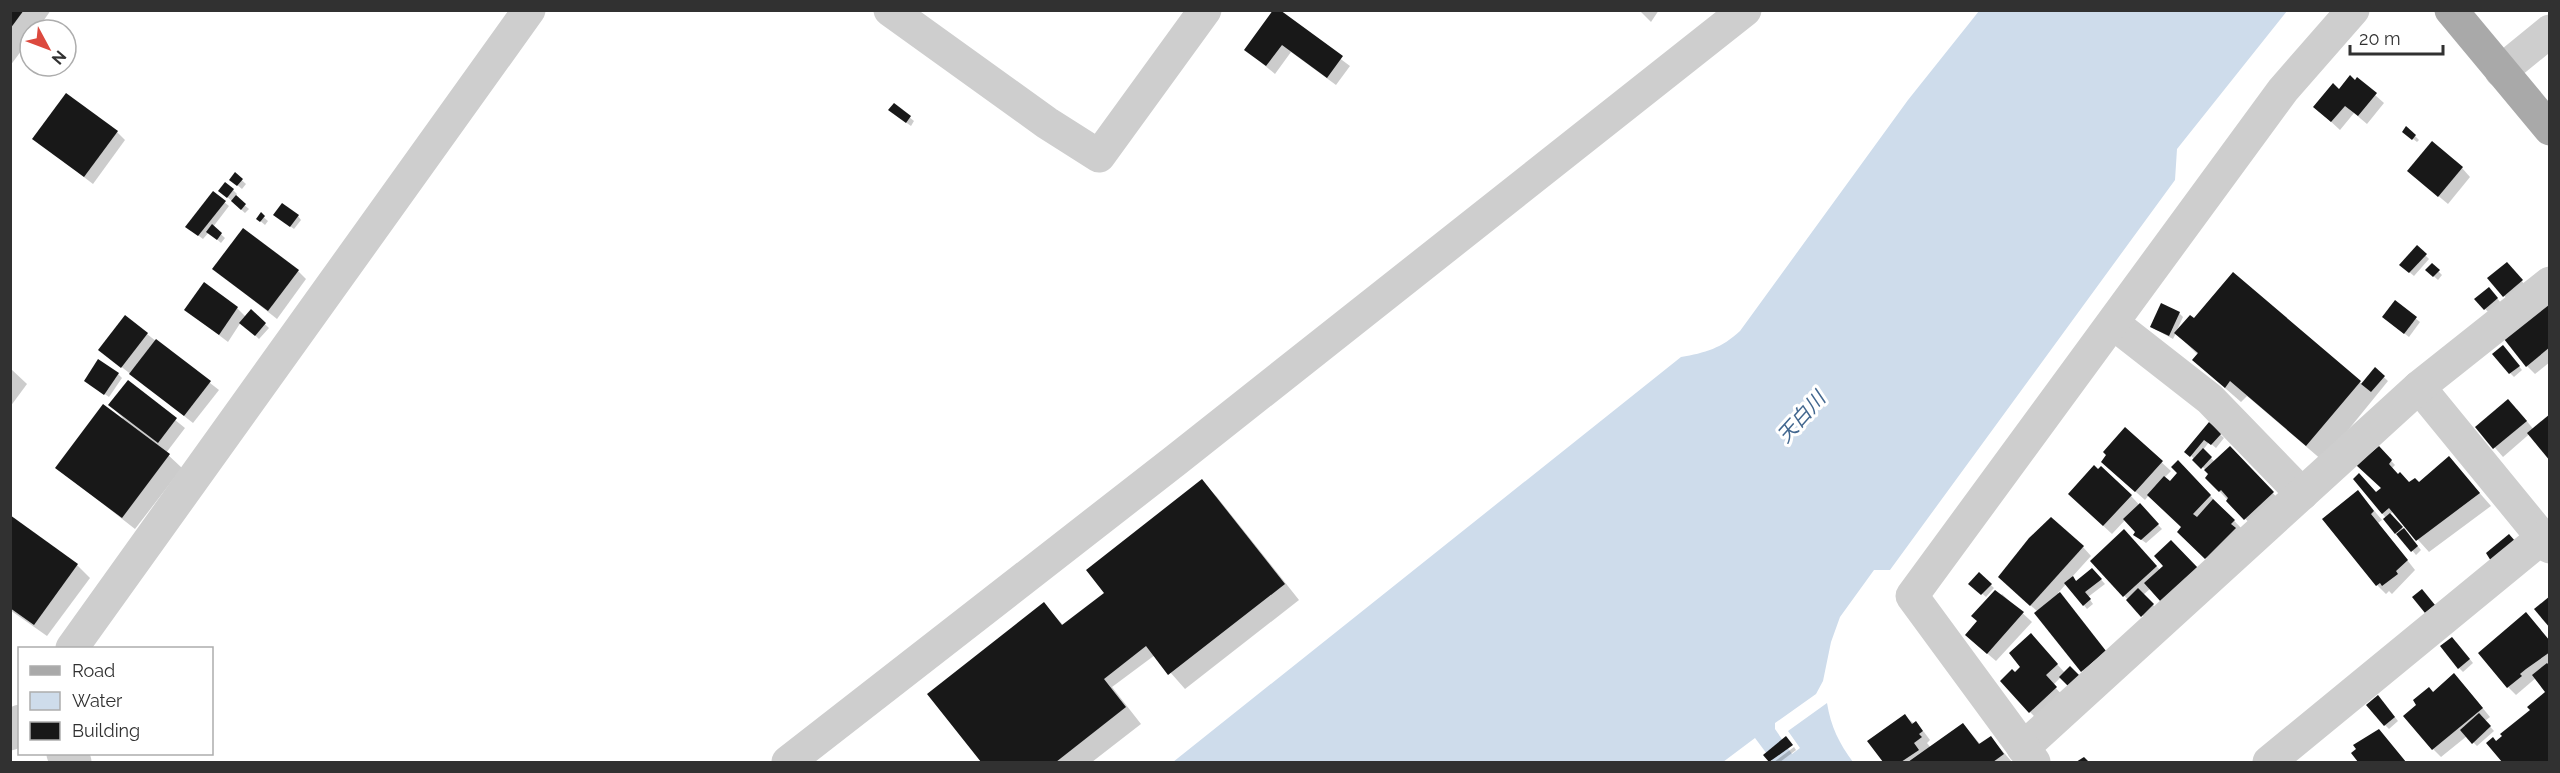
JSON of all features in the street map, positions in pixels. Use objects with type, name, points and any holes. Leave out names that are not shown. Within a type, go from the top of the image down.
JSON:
[{"type":"main road","points":[[2451,10],[2550,129]]},
{"type":"street","points":[[73,647],[529,10]]},
{"type":"street","points":[[891,10],[1047,123],[1100,156],[1205,10]]},
{"type":"street","points":[[788,762],[1745,10]]},
{"type":"street","points":[[2353,10],[2283,90],[2114,324],[1912,596],[2029,755],[2302,494],[2419,387],[2550,283]]},
{"type":"street","points":[[2501,71],[2550,31]]},
{"type":"street","points":[[2114,324],[2210,399],[2302,494]]},
{"type":"street","points":[[2269,762],[2546,542],[2419,387]]},
{"type":"water","name":"天白川","points":[[1979,11],[2287,11],[2177,149],[2175,180],[1890,570],[1874,570],[1840,617],[1831,642],[1823,681],[1816,694],[1775,723],[1775,729],[1792,754],[1800,748],[1788,731],[1827,703],[1836,734],[1853,762],[1773,762],[1755,738],[1723,762],[1173,762],[1681,357],[1713,349],[1727,342],[1740,331],[1908,100]]},
{"type":"building","points":[[10,10],[24,10],[18,18],[10,29]]},
{"type":"building","points":[[1273,10],[1280,10],[1343,56],[1327,78],[1282,45],[1266,66],[1244,50]]},
{"type":"building","points":[[2350,75],[2355,80],[2357,77],[2377,93],[2358,116],[2345,106],[2331,122],[2313,107],[2333,83],[2339,89]]},
{"type":"building","points":[[66,93],[118,131],[84,177],[32,139]]},
{"type":"building","points":[[894,103],[911,116],[906,123],[888,110]]},
{"type":"building","points":[[2406,126],[2416,135],[2412,140],[2402,132]]},
{"type":"building","points":[[2432,141],[2463,167],[2438,197],[2407,171]]},
{"type":"building","points":[[235,172],[243,179],[237,186],[229,180]]},
{"type":"building","points":[[225,182],[234,189],[227,198],[218,191]]},
{"type":"building","points":[[213,191],[226,201],[198,236],[185,227]]},
{"type":"building","points":[[236,195],[246,204],[241,210],[231,201]]},
{"type":"building","points":[[282,203],[299,215],[290,227],[273,215]]},
{"type":"building","points":[[261,212],[265,216],[260,222],[256,219]]},
{"type":"building","points":[[212,224],[222,233],[217,240],[206,232]]},
{"type":"building","points":[[243,228],[299,270],[268,311],[212,269]]},
{"type":"building","points":[[2417,245],[2427,254],[2409,273],[2399,265]]},
{"type":"building","points":[[2507,262],[2523,280],[2503,297],[2487,278]]},
{"type":"building","points":[[2432,263],[2440,270],[2433,277],[2425,270]]},
{"type":"building","points":[[2233,272],[2361,381],[2306,446],[2230,381],[2225,388],[2192,360],[2198,353],[2174,333],[2190,315],[2194,318]]},
{"type":"building","points":[[204,282],[238,307],[219,335],[184,310]]},
{"type":"building","points":[[2489,287],[2498,298],[2484,310],[2474,299]]},
{"type":"building","points":[[2395,300],[2417,317],[2404,334],[2382,317]]},
{"type":"building","points":[[2550,302],[2550,347],[2526,367],[2504,339]]},
{"type":"building","points":[[2161,303],[2180,312],[2169,336],[2150,327]]},
{"type":"building","points":[[251,309],[266,323],[255,336],[239,323]]},
{"type":"building","points":[[125,315],[148,333],[121,368],[98,350]]},
{"type":"building","points":[[156,339],[211,381],[184,416],[129,374]]},
{"type":"building","points":[[2503,345],[2520,366],[2509,374],[2492,354]]},
{"type":"building","points":[[98,359],[119,373],[104,395],[84,381]]},
{"type":"building","points":[[2375,367],[2385,376],[2371,392],[2361,384]]},
{"type":"building","points":[[128,380],[177,418],[158,443],[108,405]]},
{"type":"building","points":[[2508,399],[2527,421],[2493,449],[2475,427]]},
{"type":"building","points":[[103,404],[170,454],[122,518],[55,468]]},
{"type":"building","points":[[2550,414],[2550,461],[2527,433]]},
{"type":"building","points":[[2209,422],[2222,433],[2211,445],[2204,440],[2190,457],[2184,452]]},
{"type":"building","points":[[2125,427],[2163,461],[2135,492],[2101,462],[2106,455],[2103,452]]},
{"type":"building","points":[[2230,446],[2274,492],[2244,520],[2226,501],[2228,498],[2221,490],[2219,492],[2205,478],[2208,474],[2204,470]]},
{"type":"building","points":[[2379,446],[2392,460],[2389,464],[2409,482],[2415,478],[2419,482],[2449,456],[2480,493],[2416,541],[2389,508],[2382,514],[2353,479],[2359,473],[2376,492],[2381,488],[2356,465]]},
{"type":"building","points":[[2203,448],[2212,457],[2201,469],[2192,460]]},
{"type":"building","points":[[2178,460],[2211,495],[2193,514],[2197,517],[2213,499],[2235,520],[2231,524],[2236,528],[2205,559],[2177,532],[2181,527],[2147,495],[2164,476],[2170,481],[2177,473],[2171,467]]},
{"type":"building","points":[[2094,465],[2098,469],[2101,466],[2132,495],[2103,526],[2068,494]]},
{"type":"building","points":[[1202,479],[1285,584],[1168,675],[1146,646],[1104,679],[1126,707],[1056,762],[981,762],[927,694],[1044,602],[1062,625],[1104,593],[1086,570]]},
{"type":"building","points":[[2358,490],[2374,511],[2371,514],[2408,560],[2396,571],[2398,574],[2382,586],[2380,583],[2376,586],[2322,519]]},
{"type":"building","points":[[2140,503],[2159,524],[2141,540],[2133,535],[2135,532],[2123,519]]},
{"type":"building","points":[[2390,513],[2403,527],[2395,534],[2383,519]]},
{"type":"building","points":[[10,515],[78,564],[34,625],[10,608]]},
{"type":"building","points":[[2051,517],[2084,546],[2030,606],[1998,577],[2029,538]]},
{"type":"building","points":[[2404,528],[2418,546],[2411,552],[2396,534]]},
{"type":"building","points":[[2124,529],[2157,566],[2123,597],[2090,561]]},
{"type":"building","points":[[2509,534],[2515,541],[2491,561],[2486,553]]},
{"type":"building","points":[[2171,540],[2198,568],[2161,602],[2144,583],[2163,566],[2154,556]]},
{"type":"building","points":[[2092,568],[2102,579],[2085,592],[2091,599],[2083,606],[2064,583],[2073,576],[2076,581]]},
{"type":"building","points":[[1979,572],[1992,584],[1981,595],[1968,584]]},
{"type":"building","points":[[2138,588],[2154,604],[2141,617],[2126,600]]},
{"type":"building","points":[[2422,589],[2435,605],[2425,613],[2412,597]]},
{"type":"building","points":[[1995,590],[2024,612],[1987,654],[1965,635],[1977,621],[1971,616]]},
{"type":"building","points":[[2060,592],[2106,651],[2081,672],[2034,613]]},
{"type":"building","points":[[2550,596],[2550,628],[2534,609]]},
{"type":"building","points":[[2526,612],[2550,641],[2550,652],[2520,674],[2522,676],[2507,688],[2478,653]]},
{"type":"building","points":[[2031,633],[2058,664],[2046,675],[2057,687],[2029,713],[2000,681],[2012,669],[2015,672],[2020,667],[2009,653]]},
{"type":"building","points":[[2452,637],[2470,659],[2458,669],[2440,646]]},
{"type":"building","points":[[2547,663],[2550,666],[2550,762],[2502,762],[2486,743],[2493,737],[2496,741],[2502,736],[2500,734],[2530,710],[2527,707],[2545,692],[2532,675]]},
{"type":"building","points":[[2070,666],[2080,676],[2069,687],[2059,677]]},
{"type":"building","points":[[2454,673],[2483,708],[2432,750],[2403,716],[2416,705],[2413,700],[2429,687],[2433,692]]},
{"type":"building","points":[[2378,695],[2395,717],[2384,726],[2366,705]]},
{"type":"building","points":[[2479,713],[2491,726],[2472,744],[2460,730]]},
{"type":"building","points":[[1905,714],[1912,724],[1916,721],[1923,731],[1919,734],[1922,737],[1914,743],[1919,750],[1901,762],[1883,762],[1867,741]]},
{"type":"building","points":[[1963,723],[1979,744],[1991,736],[2004,754],[1993,762],[1908,762]]},
{"type":"building","points":[[2379,729],[2406,762],[2358,762],[2351,753],[2356,749],[2353,745]]},
{"type":"building","points":[[1786,736],[1793,745],[1769,762],[1763,755]]},
{"type":"building","points":[[2084,757],[2089,762],[2076,762]]}]
